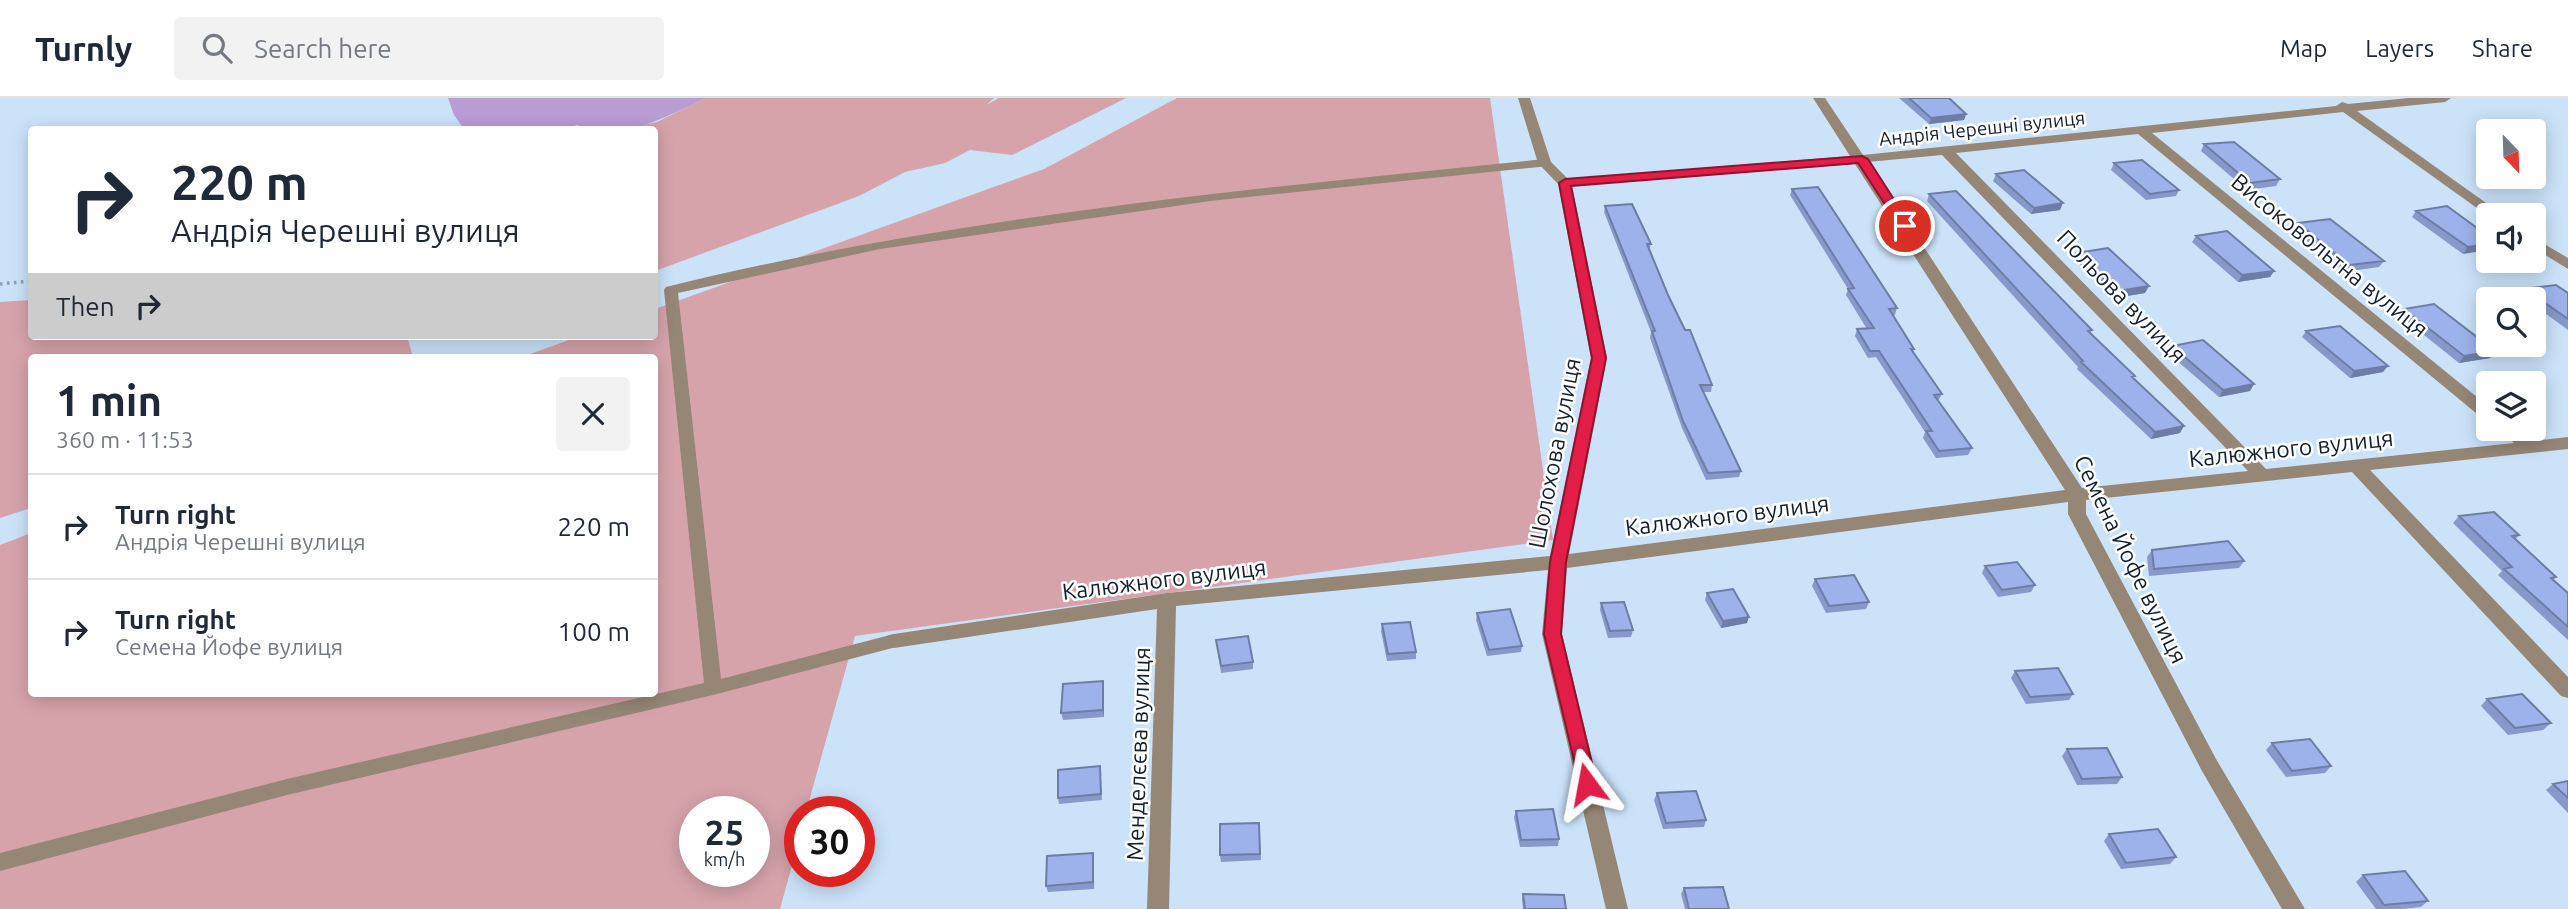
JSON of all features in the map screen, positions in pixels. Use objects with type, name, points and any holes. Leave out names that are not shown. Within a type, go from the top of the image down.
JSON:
[{"type":"street","points":[[1524,98],[1545,163],[1565,183]]},
{"type":"street","name":"Семена Йофе вулиця","points":[[1819,98],[1862,159],[2077,495],[2077,514],[2083,526],[2209,765],[2294,909]]},
{"type":"street","points":[[2330,98],[2479,203]]},
{"type":"street","name":"Андрія Черешні вулиця","points":[[1565,183],[1946,151],[2445,98]]},
{"type":"street","name":"Високовольтна вулиця","points":[[2142,131],[2476,404]]},
{"type":"street","name":"Польова вулиця","points":[[1946,151],[2263,476]]},
{"type":"street","name":"Шолохова вулиця","points":[[1565,183],[1599,358],[1558,562],[1552,634],[1617,909]]},
{"type":"street","points":[[2546,250],[2568,265]]},
{"type":"street","points":[[2522,441],[2530,447]]},
{"type":"street","name":"Калюжного вулиця","points":[[894,641],[1167,600],[1558,562],[2077,495],[2568,443]]},
{"type":"street","points":[[2356,466],[2568,690]]},
{"type":"street","name":"Менделєєва вулиця","points":[[1158,909],[1167,600]]},
{"type":"lane","points":[[713,688],[671,290],[880,244],[1169,202],[1545,163]]},
{"type":"lane","points":[[0,862],[287,787],[713,688],[894,641]]},
{"type":"path","points":[[0,284],[28,281]]},
{"type":"shaded area","points":[[448,98],[705,98],[640,126],[462,126],[454,115]]},
{"type":"shaded area","points":[[705,98],[994,98],[986,105],[999,98],[1126,98],[1012,155],[970,150],[945,163],[905,172],[859,196],[658,270],[658,126],[638,126],[657,122]]},
{"type":"shaded area","points":[[1177,98],[1490,98],[1553,540],[855,636],[810,796],[784,796],[786,887],[780,909],[0,909],[0,545],[28,534],[28,697],[658,697],[658,354],[530,354],[569,340],[658,340],[658,308],[1044,169]]},
{"type":"shaded area","points":[[28,300],[28,340],[408,340],[412,354],[28,354],[28,509],[0,518],[0,302]]},
{"type":"building","points":[[1909,98],[1949,98],[1966,114],[1931,118]]},
{"type":"building","points":[[2234,142],[2280,179],[2250,183],[2204,144]]},
{"type":"building","points":[[2142,160],[2179,190],[2150,194],[2114,163]]},
{"type":"building","points":[[2024,170],[2063,203],[2034,208],[1996,174]]},
{"type":"building","points":[[1818,187],[1897,308],[1889,309],[1914,349],[1911,349],[1942,394],[1934,395],[1972,448],[1939,451],[1926,431],[1932,431],[1879,351],[1870,351],[1857,329],[1874,328],[1848,289],[1854,288],[1792,189]]},
{"type":"building","points":[[1956,191],[2092,330],[2088,331],[2135,376],[2132,377],[2184,426],[2155,432],[2081,362],[2083,361],[1929,194]]},
{"type":"building","points":[[1632,204],[1651,244],[1647,244],[1668,295],[1685,330],[1690,330],[1712,385],[1700,385],[1741,471],[1708,473],[1683,421],[1652,331],[1655,331],[1605,206]]},
{"type":"building","points":[[2447,206],[2476,227],[2476,246],[2468,247],[2416,211]]},
{"type":"building","points":[[2330,219],[2384,261],[2349,265],[2298,223]]},
{"type":"building","points":[[2227,231],[2274,271],[2242,275],[2196,236]]},
{"type":"building","points":[[2108,248],[2149,286],[2118,291],[2077,253]]},
{"type":"building","points":[[2556,285],[2568,293],[2568,319],[2546,304],[2546,287],[2540,287]]},
{"type":"building","points":[[2434,304],[2476,336],[2476,354],[2464,356],[2404,309]]},
{"type":"building","points":[[2340,326],[2388,366],[2354,371],[2306,331]]},
{"type":"building","points":[[2203,340],[2254,384],[2223,390],[2172,346]]},
{"type":"building","points":[[2494,512],[2519,535],[2512,536],[2556,577],[2551,578],[2568,593],[2568,627],[2504,569],[2512,567],[2459,516]]},
{"type":"building","points":[[2228,541],[2244,561],[2154,569],[2152,550]]},
{"type":"building","points":[[2017,562],[2035,585],[2002,590],[1985,566]]},
{"type":"building","points":[[1854,575],[1869,602],[1829,606],[1815,579]]},
{"type":"building","points":[[1733,589],[1749,617],[1723,621],[1707,593]]},
{"type":"building","points":[[1624,602],[1633,630],[1610,631],[1601,603]]},
{"type":"building","points":[[1510,609],[1522,646],[1489,650],[1477,613]]},
{"type":"building","points":[[1410,622],[1416,652],[1388,654],[1382,624]]},
{"type":"building","points":[[1248,636],[1253,662],[1221,666],[1216,640]]},
{"type":"building","points":[[2058,668],[2073,694],[2030,697],[2015,671]]},
{"type":"building","points":[[1103,681],[1103,710],[1061,713],[1063,684]]},
{"type":"building","points":[[2522,694],[2551,723],[2515,728],[2487,699]]},
{"type":"building","points":[[2310,739],[2331,766],[2292,771],[2272,743]]},
{"type":"building","points":[[2107,748],[2122,777],[2082,779],[2067,749]]},
{"type":"building","points":[[1100,766],[1101,794],[1058,798],[1058,770]]},
{"type":"building","points":[[2568,781],[2568,798],[2553,784]]},
{"type":"building","points":[[1696,791],[1706,820],[1666,823],[1657,793]]},
{"type":"building","points":[[1553,809],[1559,839],[1521,840],[1516,811]]},
{"type":"building","points":[[1259,823],[1260,854],[1220,855],[1220,824]]},
{"type":"building","points":[[2158,829],[2176,857],[2126,863],[2109,834]]},
{"type":"building","points":[[1093,853],[1093,882],[1046,886],[1047,856]]},
{"type":"building","points":[[2405,871],[2428,901],[2384,905],[2363,875]]},
{"type":"building","points":[[1723,887],[1729,909],[1689,909],[1684,888]]},
{"type":"building","points":[[1523,894],[1564,895],[1566,909],[1525,909]]},
{"type":"route","points":[[1587,784],[1552,634],[1558,562],[1599,358],[1565,183],[1862,159],[1905,226]]}]
